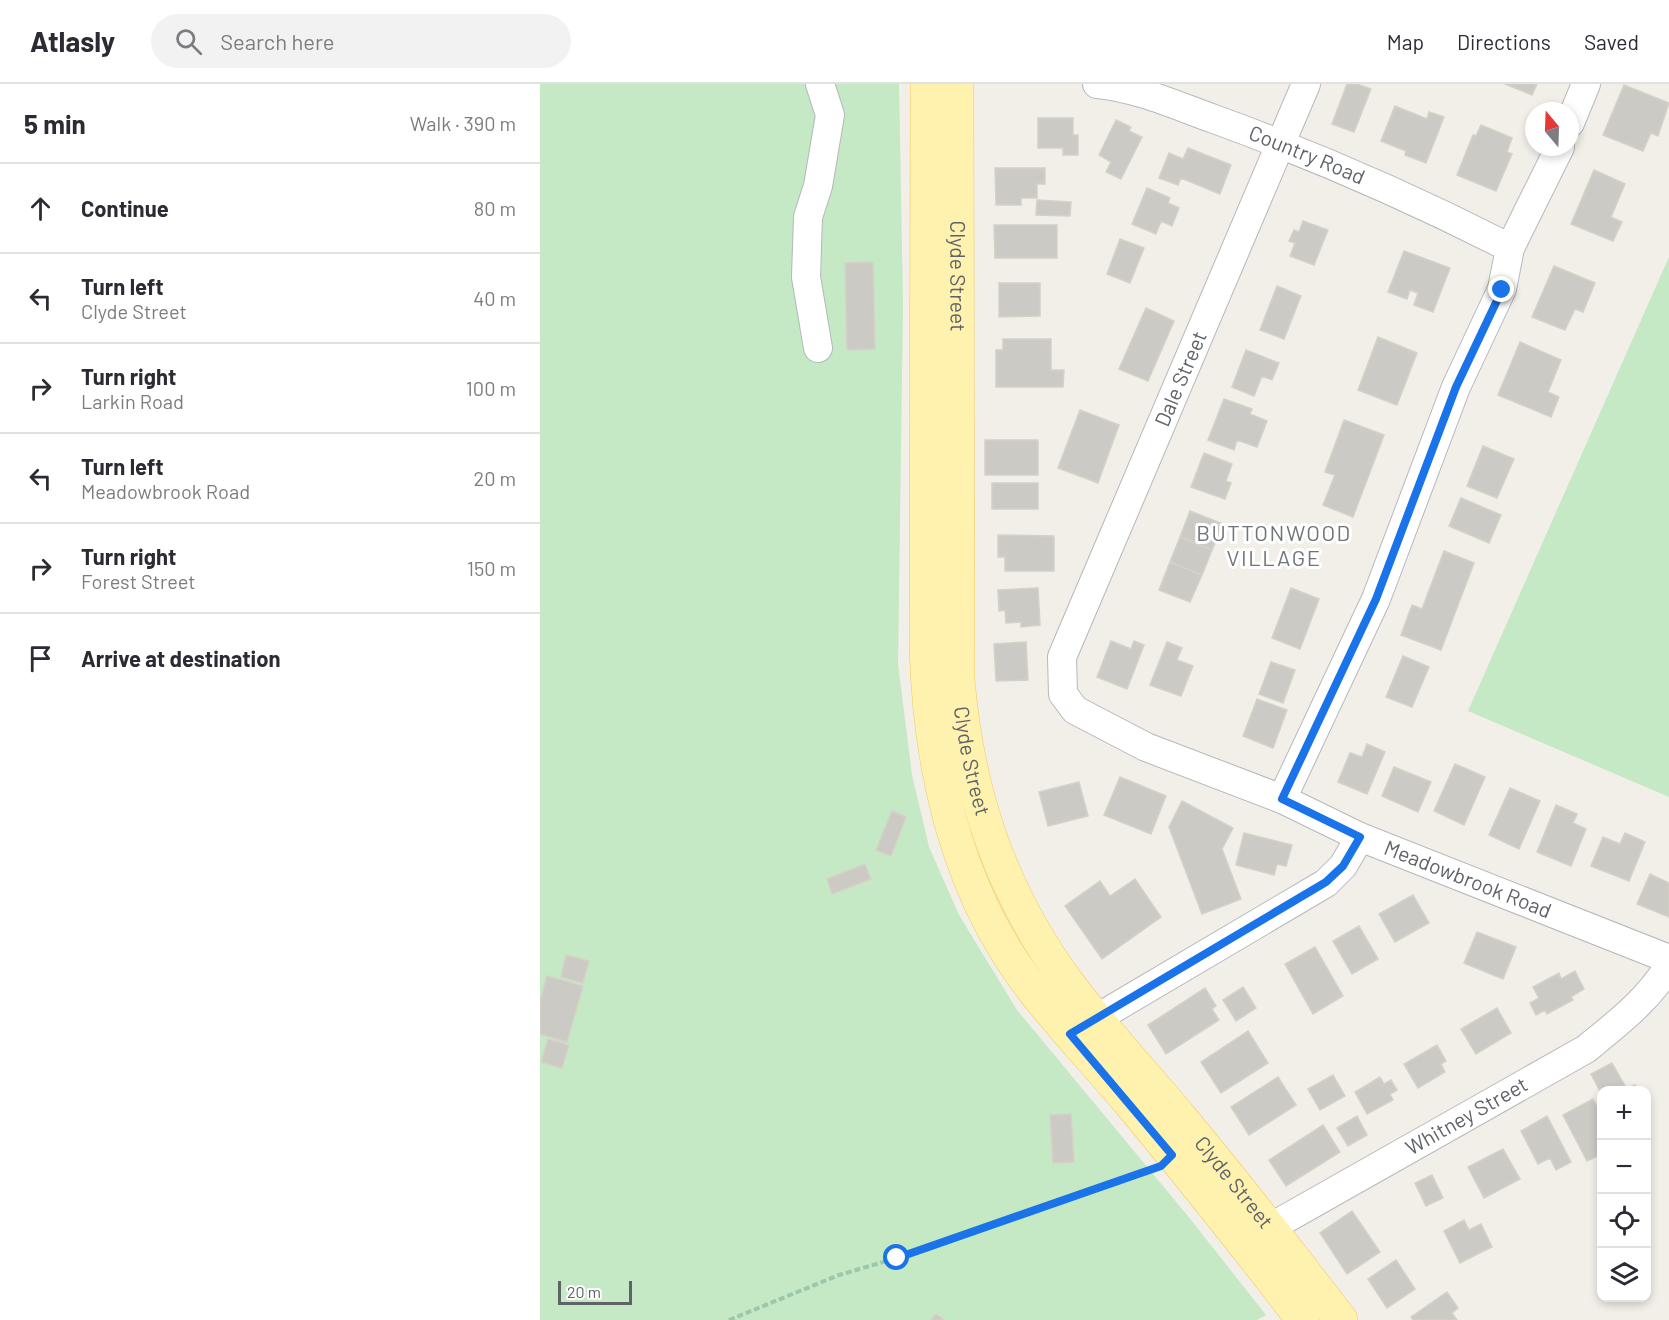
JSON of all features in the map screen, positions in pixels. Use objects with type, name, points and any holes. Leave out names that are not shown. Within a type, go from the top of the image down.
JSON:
[{"type":"main road","name":"Clyde Street","points":[[927,84],[926,645],[928,707],[933,751],[945,806],[978,898],[1022,975],[1083,1026],[1196,1136],[1256,1235],[1303,1320]]},
{"type":"main road","name":"Clyde Street","points":[[957,84],[957,680],[964,746],[976,796],[1007,884],[1050,957],[1083,1026],[1172,1155],[1341,1320]]},
{"type":"street","points":[[818,348],[806,277],[808,217],[818,186],[830,115],[820,84]]},
{"type":"street","name":"Country Road","points":[[1097,84],[1144,93],[1280,143],[1429,207],[1510,248]]},
{"type":"street","name":"Dale Street","points":[[1061,676],[1062,657],[1306,84]]},
{"type":"street","points":[[1579,102],[1586,84]]},
{"type":"street","points":[[1282,799],[1376,599],[1456,387],[1502,290],[1510,248],[1556,156]]},
{"type":"street","name":"Meadowbrook Road","points":[[1061,676],[1063,694],[1076,711],[1146,747],[1282,799],[1360,837],[1669,959]]},
{"type":"street","points":[[1083,1026],[1326,882],[1343,866],[1360,837]]},
{"type":"street","name":"Whitney Street","points":[[1256,1235],[1586,1049],[1635,1010],[1657,985],[1669,966]]},
{"type":"path","points":[[729,1320],[839,1275],[1161,1166],[1172,1155]]},
{"type":"green space","points":[[540,84],[899,84],[903,304],[898,664],[912,775],[929,847],[959,915],[1017,1010],[1187,1215],[1266,1315],[1257,1320],[540,1320]]},
{"type":"green space","points":[[1669,257],[1669,797],[1468,711]]},
{"type":"building","points":[[1347,84],[1357,84],[1371,89],[1354,132],[1332,124]]},
{"type":"building","points":[[1505,84],[1537,84],[1532,95]]},
{"type":"building","points":[[1624,85],[1669,103],[1658,136],[1651,133],[1643,151],[1603,135]]},
{"type":"building","points":[[1395,106],[1427,119],[1429,112],[1444,117],[1426,163],[1405,155],[1406,151],[1381,141]]},
{"type":"building","points":[[1038,118],[1073,118],[1073,135],[1078,135],[1078,155],[1063,155],[1063,148],[1038,148]]},
{"type":"building","points":[[1116,120],[1131,127],[1129,131],[1142,137],[1121,179],[1106,172],[1111,162],[1099,155]]},
{"type":"building","points":[[1481,125],[1512,138],[1507,152],[1512,154],[1496,191],[1457,175],[1473,135],[1476,136]]},
{"type":"building","points":[[1188,148],[1231,165],[1220,194],[1181,178],[1178,185],[1159,178],[1169,153],[1183,159]]},
{"type":"building","points":[[995,168],[1045,168],[1045,184],[1037,184],[1037,198],[1021,198],[1021,205],[996,205]]},
{"type":"building","points":[[1594,170],[1625,184],[1611,217],[1622,222],[1613,241],[1571,224]]},
{"type":"building","points":[[1147,188],[1170,198],[1168,203],[1179,208],[1172,226],[1161,221],[1156,234],[1132,224]]},
{"type":"building","points":[[1037,200],[1071,202],[1070,216],[1036,215]]},
{"type":"building","points":[[1303,221],[1328,230],[1314,265],[1290,256],[1295,243],[1289,241],[1294,230],[1299,232]]},
{"type":"building","points":[[994,225],[1057,225],[1057,258],[995,258]]},
{"type":"building","points":[[1120,239],[1144,248],[1130,283],[1107,274]]},
{"type":"building","points":[[1404,251],[1450,268],[1433,312],[1414,305],[1418,293],[1410,290],[1407,299],[1388,292]]},
{"type":"building","points":[[873,262],[875,349],[847,350],[845,263]]},
{"type":"building","points":[[1554,266],[1595,283],[1583,312],[1575,309],[1565,330],[1532,317]]},
{"type":"building","points":[[999,283],[1040,283],[1040,316],[999,317]]},
{"type":"building","points":[[1277,286],[1301,296],[1284,339],[1260,330]]},
{"type":"building","points":[[1146,308],[1174,321],[1148,381],[1119,369]]},
{"type":"building","points":[[1378,337],[1417,353],[1397,405],[1358,390]]},
{"type":"building","points":[[1003,339],[1051,339],[1051,370],[1064,370],[1063,387],[996,387],[996,350],[1003,350]]},
{"type":"building","points":[[1520,342],[1561,360],[1548,392],[1559,397],[1551,417],[1498,395]]},
{"type":"building","points":[[1246,350],[1279,363],[1272,380],[1262,376],[1254,396],[1232,387]]},
{"type":"building","points":[[1224,399],[1252,409],[1250,414],[1267,421],[1257,447],[1237,440],[1234,450],[1208,440]]},
{"type":"building","points":[[1080,410],[1119,425],[1098,483],[1058,468]]},
{"type":"building","points":[[1344,420],[1384,435],[1353,517],[1323,505],[1335,475],[1325,472]]},
{"type":"building","points":[[985,440],[1038,440],[1038,475],[985,475]]},
{"type":"building","points":[[1483,446],[1514,459],[1497,498],[1467,486]]},
{"type":"building","points":[[1204,453],[1232,464],[1226,481],[1231,483],[1225,499],[1191,487]]},
{"type":"building","points":[[992,483],[1038,483],[1038,509],[992,509]]},
{"type":"building","points":[[1461,498],[1501,515],[1489,543],[1449,526]]},
{"type":"building","points":[[1190,511],[1223,524],[1212,550],[1180,537]]},
{"type":"building","points":[[998,535],[1054,536],[1054,571],[1005,571],[1005,557],[998,557]]},
{"type":"building","points":[[1180,537],[1212,550],[1202,575],[1170,562]]},
{"type":"building","points":[[1444,551],[1474,563],[1441,650],[1401,635],[1412,605],[1422,609]]},
{"type":"building","points":[[1170,562],[1202,575],[1190,602],[1159,590]]},
{"type":"building","points":[[1038,588],[1040,625],[1021,627],[1021,622],[1006,623],[1005,610],[999,611],[998,590]]},
{"type":"building","points":[[1291,588],[1319,599],[1300,649],[1272,638]]},
{"type":"building","points":[[1111,641],[1131,649],[1134,641],[1144,645],[1127,689],[1097,677]]},
{"type":"building","points":[[1026,642],[1028,680],[996,681],[994,644]]},
{"type":"building","points":[[1167,642],[1182,648],[1177,660],[1193,666],[1181,696],[1150,685]]},
{"type":"building","points":[[1403,656],[1429,667],[1412,707],[1386,697]]},
{"type":"building","points":[[1271,662],[1295,670],[1283,703],[1259,694]]},
{"type":"building","points":[[1257,699],[1287,710],[1273,748],[1243,736]]},
{"type":"building","points":[[1367,744],[1385,752],[1367,794],[1338,782],[1350,753],[1362,757]]},
{"type":"building","points":[[1455,764],[1485,777],[1464,825],[1434,811]]},
{"type":"building","points":[[1394,767],[1431,782],[1418,812],[1382,796]]},
{"type":"building","points":[[1120,777],[1166,796],[1151,834],[1104,815]]},
{"type":"building","points":[[1079,782],[1088,816],[1048,826],[1039,792]]},
{"type":"building","points":[[1510,788],[1540,801],[1519,849],[1489,835]]},
{"type":"building","points":[[1182,801],[1233,828],[1222,849],[1241,899],[1202,914],[1169,827]]},
{"type":"building","points":[[1556,805],[1577,814],[1573,823],[1586,829],[1571,866],[1537,852]]},
{"type":"building","points":[[892,811],[906,817],[891,856],[876,850]]},
{"type":"building","points":[[1244,833],[1292,845],[1286,866],[1277,864],[1274,875],[1236,865]]},
{"type":"building","points":[[1625,833],[1645,842],[1629,881],[1591,866],[1603,837],[1620,844]]},
{"type":"building","points":[[865,864],[871,879],[832,894],[827,879]]},
{"type":"building","points":[[1650,874],[1669,883],[1669,917],[1637,904]]},
{"type":"building","points":[[1135,879],[1161,917],[1102,959],[1065,906],[1100,881],[1110,896]]},
{"type":"building","points":[[1413,895],[1429,923],[1395,942],[1379,914]]},
{"type":"building","points":[[1359,926],[1378,959],[1352,974],[1333,941]]},
{"type":"building","points":[[1477,932],[1516,947],[1503,979],[1464,963]]},
{"type":"building","points":[[1315,947],[1343,996],[1313,1014],[1285,964]]},
{"type":"building","points":[[566,955],[589,961],[583,983],[561,977]]},
{"type":"building","points":[[1575,971],[1584,989],[1571,997],[1573,1000],[1547,1014],[1545,1010],[1536,1015],[1530,1003],[1539,998],[1533,987],[1559,973],[1561,979]]},
{"type":"building","points":[[547,976],[583,986],[567,1042],[540,1034],[540,1001]]},
{"type":"building","points":[[1243,987],[1256,1008],[1236,1021],[1223,1000]]},
{"type":"building","points":[[1205,988],[1216,1006],[1212,1009],[1219,1020],[1166,1054],[1148,1025]]},
{"type":"building","points":[[1497,1008],[1511,1033],[1476,1054],[1461,1029]]},
{"type":"building","points":[[1248,1031],[1268,1063],[1221,1093],[1201,1062]]},
{"type":"building","points":[[548,1039],[569,1045],[562,1068],[541,1062]]},
{"type":"building","points":[[1437,1045],[1446,1061],[1441,1064],[1445,1072],[1418,1088],[1404,1064]]},
{"type":"building","points":[[1612,1063],[1625,1086],[1597,1086],[1591,1074]]},
{"type":"building","points":[[1333,1075],[1345,1096],[1320,1110],[1308,1089]]},
{"type":"building","points":[[1278,1077],[1296,1105],[1249,1135],[1231,1107]]},
{"type":"building","points":[[1380,1077],[1384,1084],[1391,1080],[1397,1090],[1390,1094],[1393,1100],[1367,1114],[1355,1092]]},
{"type":"building","points":[[1593,1099],[1597,1107],[1597,1156],[1587,1161],[1563,1115]]},
{"type":"building","points":[[1071,1114],[1074,1162],[1053,1163],[1050,1115]]},
{"type":"building","points":[[1357,1116],[1367,1135],[1348,1146],[1337,1128]]},
{"type":"building","points":[[1547,1116],[1571,1162],[1556,1170],[1550,1158],[1538,1164],[1521,1131]]},
{"type":"building","points":[[1323,1125],[1340,1152],[1286,1186],[1269,1160]]},
{"type":"building","points":[[1503,1149],[1520,1179],[1484,1198],[1468,1167]]},
{"type":"building","points":[[1432,1175],[1443,1198],[1426,1206],[1415,1183]]},
{"type":"building","points":[[1352,1211],[1380,1252],[1347,1274],[1320,1233]]},
{"type":"building","points":[[1464,1220],[1469,1230],[1481,1224],[1492,1247],[1460,1263],[1444,1231]]},
{"type":"building","points":[[1396,1260],[1415,1289],[1387,1308],[1368,1279]]},
{"type":"building","points":[[1447,1292],[1458,1308],[1452,1313],[1457,1320],[1413,1320],[1411,1317]]},
{"type":"building","points":[[936,1314],[944,1320],[931,1320]]},
{"type":"district","name":"BUTTONWOOD VILLAGE","points":[[1274,546]]},
{"type":"route","points":[[897,1258],[1161,1166],[1172,1155],[1130,1102],[1070,1034],[1125,1004],[1326,882],[1343,866],[1360,837],[1282,799],[1376,599],[1456,387],[1502,290]]}]
